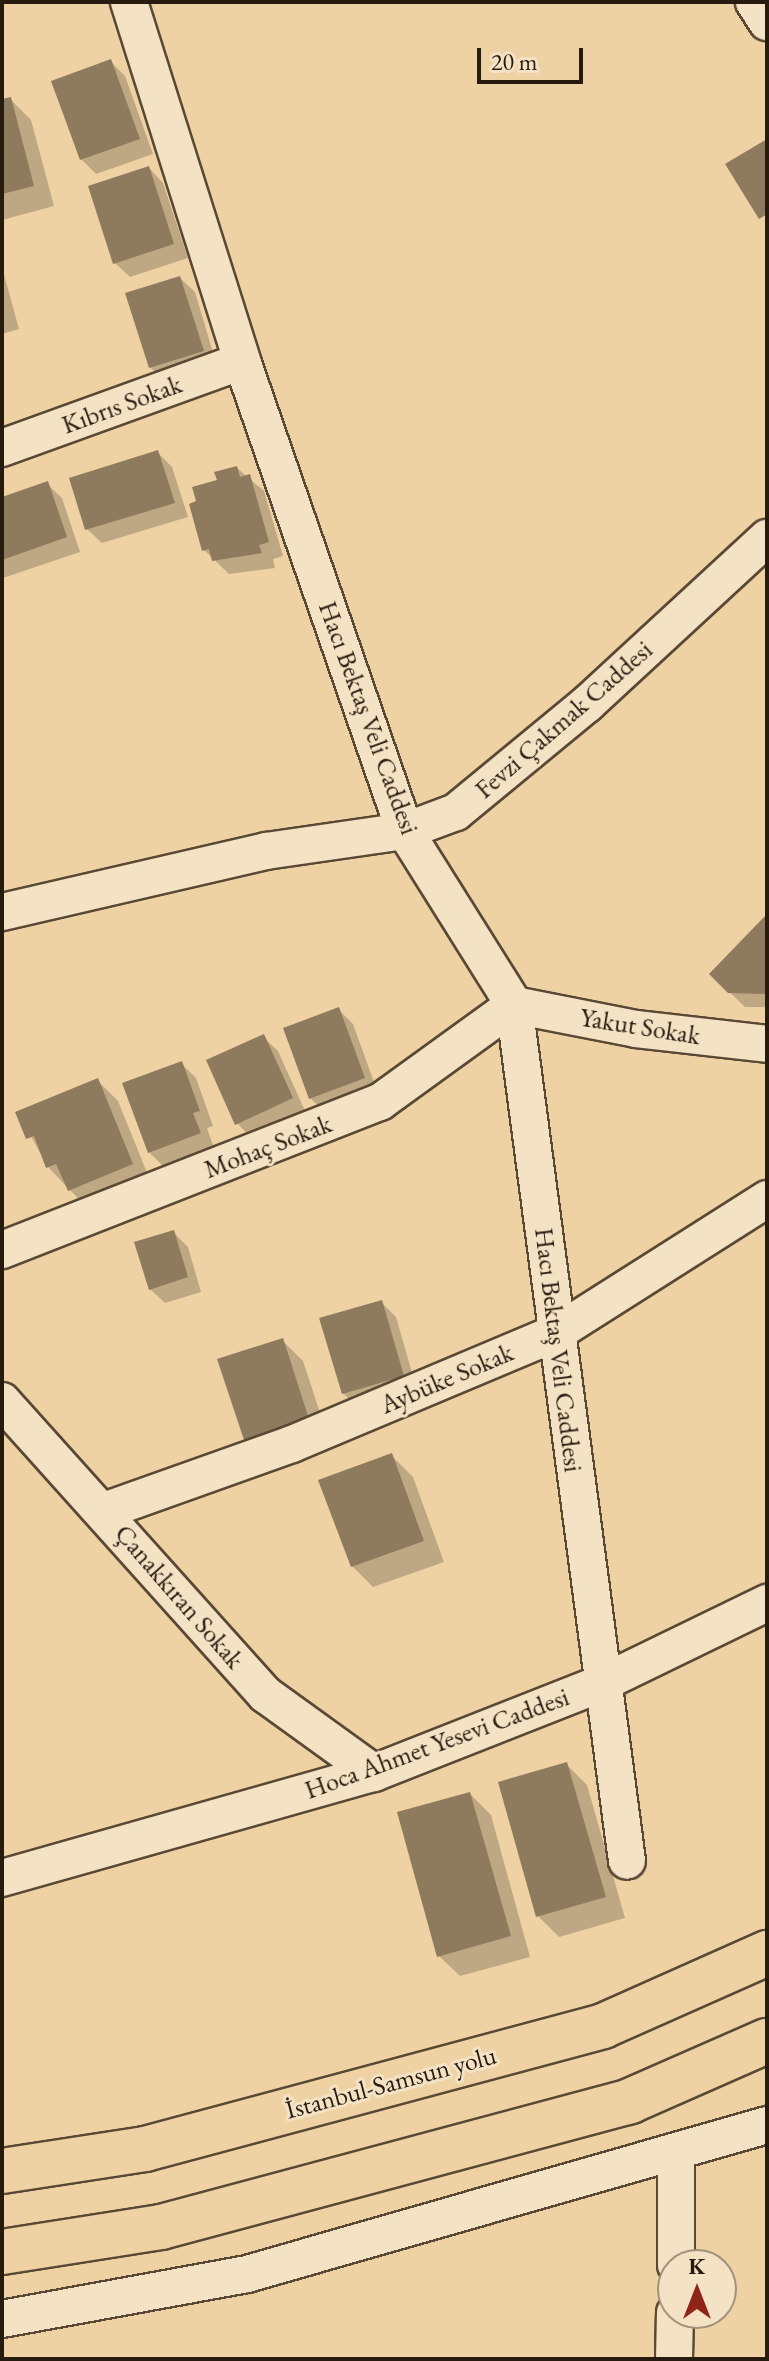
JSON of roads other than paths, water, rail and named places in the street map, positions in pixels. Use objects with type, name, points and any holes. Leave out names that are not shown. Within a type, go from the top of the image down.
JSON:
[{"type":"highway","name":"İstanbul-Samsun yolu","points":[[2,2171],[145,2149],[603,2026],[767,1953]]},
{"type":"highway","points":[[2,2252],[161,2227],[630,2101],[767,2041]]},
{"type":"street","name":"Hacı Bektaş Veli Caddesi","points":[[129,2],[242,361],[405,831],[514,1005],[600,1684],[627,1861]]},
{"type":"street","points":[[754,2],[767,22]]},
{"type":"street","name":"Kıbrıs Sokak","points":[[2,448],[242,361]]},
{"type":"street","name":"Fevzi Çakmak Caddesi","points":[[2,912],[266,851],[405,831],[456,812],[497,782],[767,538]]},
{"type":"street","name":"Yakut Sokak","points":[[514,1005],[636,1029],[767,1044]]},
{"type":"street","name":"Mohaç Sokak","points":[[2,1250],[380,1102],[514,1005]]},
{"type":"street","name":"Aybüke Sokak","points":[[104,1511],[292,1444],[556,1333],[767,1199]]},
{"type":"street","name":"Çanakkıran Sokak","points":[[2,1401],[266,1695],[374,1773]]},
{"type":"street","name":"Hoca Ahmet Yesevi Caddesi","points":[[2,1878],[374,1773],[600,1684],[767,1603]]},
{"type":"street","points":[[2,2319],[247,2274],[676,2154],[767,2125]]},
{"type":"street","points":[[676,2154],[676,2249]]},
{"type":"street","points":[[674,2359],[675,2329]]}]
